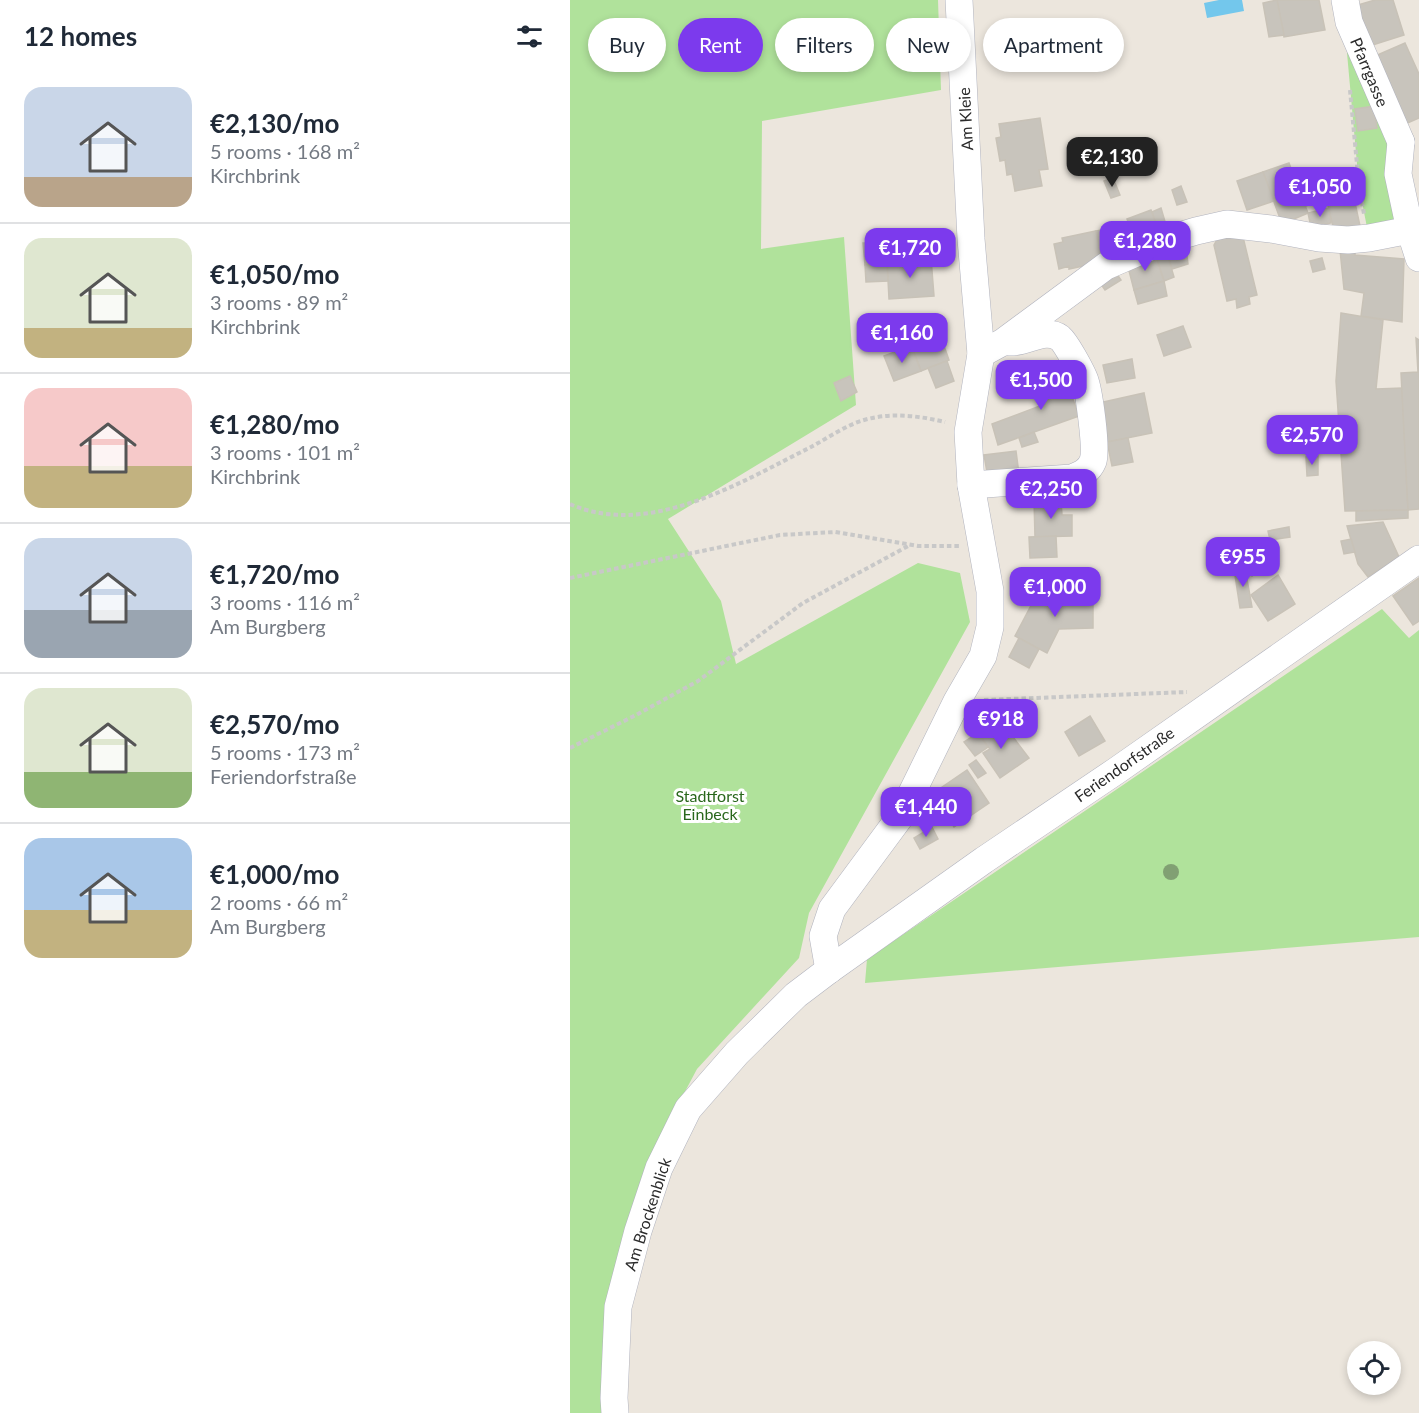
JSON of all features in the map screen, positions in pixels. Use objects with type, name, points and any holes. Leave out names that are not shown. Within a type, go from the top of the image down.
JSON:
[{"type":"street","name":"Am Kleie","points":[[959,0],[971,239],[992,348]]},
{"type":"street","name":"Pfarrgasse","points":[[1345,0],[1349,22],[1410,139]]},
{"type":"street","points":[[1410,139],[1398,174],[1410,230],[1419,258]]},
{"type":"street","points":[[829,970],[823,936],[832,909],[900,817],[957,701],[982,656],[990,627],[990,591],[971,485],[968,432],[992,348],[1106,266],[1166,240],[1196,231],[1227,224],[1319,238],[1369,238],[1410,230]]},
{"type":"street","points":[[971,485],[1072,478],[1085,473],[1093,460],[1094,442],[1085,379],[1061,338],[1053,334],[1041,334],[992,348]]},
{"type":"street","name":"Feriendorfstraße","points":[[829,970],[1419,559]]},
{"type":"street","name":"Am Brockenblick","points":[[615,1413],[618,1307],[638,1231],[660,1168],[688,1109],[737,1053],[796,995],[829,970]]},
{"type":"path","points":[[1349,81],[1359,186],[1369,238]]},
{"type":"path","points":[[570,504],[595,513],[634,514],[665,511],[726,489],[863,420],[889,416],[916,416],[944,422],[968,432]]},
{"type":"path","points":[[570,578],[780,535],[835,532],[910,545],[981,546]]},
{"type":"path","points":[[570,748],[636,716],[698,681],[803,603],[910,545]]},
{"type":"path","points":[[957,701],[1232,690]]},
{"type":"green space","name":"Stadtforst Einbeck","points":[[570,0],[938,0],[939,18],[886,18],[886,72],[940,72],[941,90],[762,121],[761,249],[844,237],[856,405],[668,519],[721,601],[736,664],[918,563],[960,573],[970,622],[809,913],[799,958],[697,1069],[648,1161],[604,1413],[570,1413]]},
{"type":"green space","points":[[1356,38],[1373,81],[1410,230],[1369,238],[1359,186],[1347,53]]},
{"type":"green space","points":[[1382,609],[1409,638],[1419,630],[1419,937],[865,983],[867,959]]},
{"type":"water","points":[[1219,0],[1242,0],[1244,11],[1207,18],[1204,3]]},
{"type":"building","points":[[1277,0],[1319,0],[1325,30],[1284,37]]},
{"type":"building","points":[[1277,0],[1284,35],[1269,37],[1263,3]]},
{"type":"building","points":[[1375,0],[1393,0],[1404,35],[1363,48],[1351,7]]},
{"type":"building","points":[[1405,43],[1419,74],[1419,118],[1403,125],[1373,57]]},
{"type":"building","points":[[1374,106],[1377,128],[1358,131],[1355,109]]},
{"type":"building","points":[[1040,118],[1048,169],[1039,170],[1042,186],[1015,191],[1012,174],[1007,175],[1005,160],[1000,161],[996,138],[1001,137],[999,124]]},
{"type":"building","points":[[1289,163],[1308,213],[1282,224],[1263,172]]},
{"type":"building","points":[[1263,172],[1274,201],[1247,210],[1237,181]]},
{"type":"building","points":[[1304,175],[1313,203],[1306,206],[1295,178]]},
{"type":"building","points":[[1113,178],[1120,195],[1111,198],[1104,181]]},
{"type":"building","points":[[1181,186],[1187,202],[1177,205],[1172,190]]},
{"type":"building","points":[[1354,198],[1360,226],[1334,231],[1328,205]]},
{"type":"building","points":[[1161,208],[1166,225],[1157,228],[1152,212]]},
{"type":"building","points":[[1329,208],[1331,223],[1311,227],[1308,213]]},
{"type":"building","points":[[1151,210],[1159,232],[1135,240],[1127,219]]},
{"type":"building","points":[[1120,226],[1125,251],[1102,262],[1096,231]]},
{"type":"building","points":[[1096,231],[1102,262],[1059,269],[1054,244],[1063,242],[1062,238]]},
{"type":"building","points":[[1220,234],[1243,237],[1257,295],[1249,297],[1250,304],[1237,308],[1236,299],[1227,301],[1214,245]]},
{"type":"building","points":[[863,243],[872,243],[874,264],[865,265]]},
{"type":"building","points":[[1174,248],[1177,260],[1187,256],[1188,264],[1172,269],[1167,251]]},
{"type":"building","points":[[1355,249],[1355,255],[1404,259],[1402,322],[1361,316],[1364,293],[1344,289],[1340,250]]},
{"type":"building","points":[[1166,250],[1174,277],[1164,281],[1155,254]]},
{"type":"building","points":[[1155,254],[1164,281],[1134,290],[1127,263]]},
{"type":"building","points":[[931,258],[934,296],[889,299],[887,261]]},
{"type":"building","points":[[1322,258],[1325,269],[1313,272],[1310,261]]},
{"type":"building","points":[[887,264],[888,281],[866,282],[865,265]]},
{"type":"building","points":[[1114,270],[1121,280],[1105,290],[1098,280]]},
{"type":"building","points":[[1164,281],[1167,296],[1138,304],[1134,290]]},
{"type":"building","points":[[1341,313],[1383,320],[1376,389],[1402,388],[1408,510],[1345,511],[1336,381]]},
{"type":"building","points":[[935,320],[949,360],[921,371],[906,331]]},
{"type":"building","points":[[1183,326],[1191,347],[1164,356],[1157,335]]},
{"type":"building","points":[[1416,338],[1419,340],[1419,509],[1408,510],[1401,373],[1418,372]]},
{"type":"building","points":[[911,346],[921,371],[894,381],[884,356]]},
{"type":"building","points":[[1132,359],[1135,378],[1107,383],[1103,365]]},
{"type":"building","points":[[947,361],[954,381],[936,388],[928,368]]},
{"type":"building","points":[[1062,369],[1079,416],[998,445],[992,424],[1040,406],[1037,397],[1044,395],[1039,379]]},
{"type":"building","points":[[850,376],[857,392],[841,401],[834,383]]},
{"type":"building","points":[[1144,393],[1152,433],[1102,443],[1094,404]]},
{"type":"building","points":[[1034,432],[1038,442],[1022,447],[1019,438]]},
{"type":"building","points":[[1128,438],[1133,462],[1112,466],[1107,442]]},
{"type":"building","points":[[1016,451],[1019,474],[988,478],[984,455]]},
{"type":"building","points":[[1318,456],[1318,475],[1307,476],[1306,457]]},
{"type":"building","points":[[1034,500],[1061,500],[1062,515],[1072,515],[1072,536],[1035,537]]},
{"type":"building","points":[[1408,510],[1408,518],[1356,521],[1356,511]]},
{"type":"building","points":[[1383,522],[1399,557],[1368,577],[1358,564],[1347,526]]},
{"type":"building","points":[[1289,527],[1290,537],[1270,540],[1268,531]]},
{"type":"building","points":[[1056,536],[1057,557],[1030,558],[1029,537]]},
{"type":"building","points":[[1351,539],[1355,552],[1344,554],[1341,541]]},
{"type":"building","points":[[1256,551],[1266,565],[1252,576],[1242,563]]},
{"type":"building","points":[[1245,568],[1252,607],[1240,608],[1234,569]]},
{"type":"building","points":[[1278,575],[1295,604],[1268,621],[1251,595]]},
{"type":"building","points":[[1419,578],[1419,621],[1413,625],[1393,596]]},
{"type":"building","points":[[1093,593],[1093,628],[1059,629],[1047,653],[1015,636],[1036,596]]},
{"type":"building","points":[[1019,638],[1039,649],[1029,668],[1009,657]]},
{"type":"building","points":[[1090,716],[1105,741],[1079,756],[1065,732]]},
{"type":"building","points":[[990,719],[1003,738],[1010,733],[1029,758],[1000,778],[983,753],[990,749],[976,731]]},
{"type":"building","points":[[978,733],[988,747],[975,756],[964,742]]},
{"type":"building","points":[[976,760],[986,773],[978,778],[969,765]]},
{"type":"building","points":[[967,770],[989,803],[954,827],[932,794]]},
{"type":"building","points":[[932,827],[938,839],[920,849],[914,838]]}]
